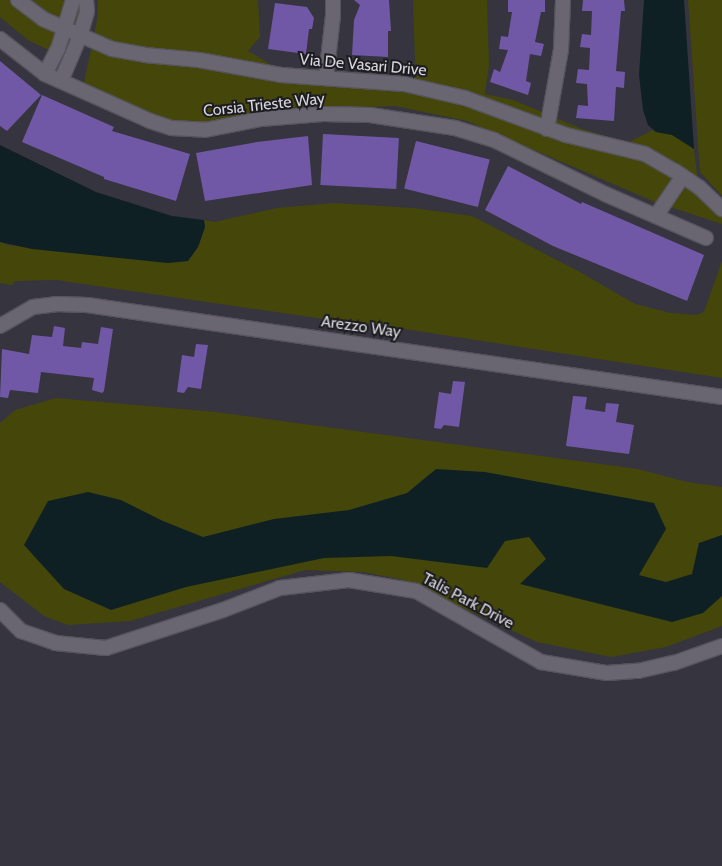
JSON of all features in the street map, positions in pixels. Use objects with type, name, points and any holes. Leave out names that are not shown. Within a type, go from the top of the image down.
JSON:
[{"type":"street","name":"Via De Vasari Drive","points":[[18,0],[43,19],[112,49],[145,55],[199,60],[281,75],[374,81],[428,88],[465,98],[547,129],[645,154],[699,187],[722,209]]},
{"type":"street","points":[[45,74],[65,29],[73,0]]},
{"type":"street","points":[[61,81],[80,36],[87,11],[86,0]]},
{"type":"street","points":[[326,78],[333,0]]},
{"type":"street","points":[[547,129],[561,50],[563,0]]},
{"type":"street","name":"Corsia Trieste Way","points":[[0,40],[45,74],[150,121],[172,128],[205,130],[260,119],[324,114],[370,115],[455,128],[494,140],[706,238]]},
{"type":"street","points":[[656,216],[683,176]]},
{"type":"street","name":"Arezzo Way","points":[[0,326],[33,307],[56,304],[87,305],[722,397]]},
{"type":"street","name":"Talis Park Drive","points":[[0,610],[21,631],[55,643],[106,648],[223,610],[280,588],[349,580],[416,591],[540,662],[606,672],[638,671],[674,663],[722,646]]},
{"type":"shaded area","points":[[0,0],[80,0],[80,32],[71,52],[53,52],[28,40],[0,17]]},
{"type":"shaded area","points":[[98,0],[258,0],[260,37],[248,51],[273,66],[413,79],[415,62],[413,0],[487,0],[489,65],[485,94],[513,100],[580,128],[627,143],[653,130],[672,135],[686,142],[694,149],[697,175],[722,203],[722,224],[655,202],[467,121],[395,106],[333,108],[204,125],[177,125],[84,83],[97,20]]},
{"type":"shaded area","points":[[644,0],[684,0],[694,149],[672,135],[656,132],[648,125],[643,110],[639,75]]},
{"type":"shaded area","points":[[688,0],[722,0],[722,196],[700,172]]},
{"type":"shaded area","points":[[0,145],[96,192],[172,216],[204,220],[205,227],[198,247],[188,261],[168,263],[32,249],[0,242]]},
{"type":"shaded area","points":[[334,203],[413,208],[472,216],[580,272],[635,304],[671,313],[696,315],[704,312],[722,261],[722,378],[359,322],[358,324],[56,280],[15,281],[12,285],[0,283],[0,242],[7,245],[168,263],[188,261],[198,247],[205,227],[204,220],[214,222],[277,208]]},
{"type":"shaded area","points":[[56,398],[216,412],[638,469],[687,482],[722,487],[722,626],[666,647],[611,657],[537,642],[400,579],[362,572],[305,570],[130,621],[68,625],[44,616],[0,582],[0,423],[15,410]]},
{"type":"shaded area","points":[[436,469],[485,472],[654,503],[666,529],[639,575],[666,582],[692,574],[699,543],[722,535],[722,596],[703,613],[672,622],[520,584],[546,559],[529,537],[505,541],[487,568],[391,556],[324,558],[186,587],[111,610],[64,589],[24,545],[48,501],[88,492],[121,500],[163,521],[203,537],[274,519],[349,510],[407,493]]},
{"type":"building","points":[[354,0],[389,0],[391,31],[388,31],[388,57],[352,55],[354,20],[360,5]]},
{"type":"building","points":[[508,0],[545,0],[545,12],[541,12],[535,42],[544,44],[541,56],[530,54],[526,81],[531,83],[528,95],[490,82],[494,69],[500,72],[508,50],[499,49],[501,36],[508,37],[512,12],[508,12]]},
{"type":"building","points":[[583,0],[624,0],[625,11],[621,11],[616,71],[625,72],[624,88],[616,87],[614,121],[576,118],[578,105],[588,106],[587,84],[576,83],[578,69],[589,70],[590,48],[580,47],[582,34],[591,35],[592,11],[582,11]]},
{"type":"building","points":[[275,3],[307,7],[314,18],[312,29],[309,29],[306,54],[268,49]]},
{"type":"building","points":[[0,61],[41,95],[7,131],[0,126]]},
{"type":"building","points":[[42,95],[114,127],[112,131],[190,154],[176,201],[104,179],[104,177],[22,142]]},
{"type":"building","points":[[323,134],[399,138],[396,189],[320,185]]},
{"type":"building","points":[[308,136],[312,185],[205,201],[196,153],[257,142]]},
{"type":"building","points":[[416,141],[490,159],[478,207],[404,189]]},
{"type":"building","points":[[508,166],[581,204],[582,202],[704,255],[687,301],[553,246],[485,210]]},
{"type":"building","points":[[54,326],[65,328],[63,346],[81,348],[82,342],[98,344],[101,327],[113,329],[104,391],[102,393],[92,390],[94,378],[41,372],[38,393],[10,390],[8,398],[0,397],[2,349],[29,354],[32,335],[52,337]]},
{"type":"building","points":[[196,344],[208,345],[201,389],[188,387],[184,393],[177,392],[182,355],[194,357]]},
{"type":"building","points":[[453,381],[465,382],[459,427],[444,425],[441,429],[434,428],[439,392],[451,394]]},
{"type":"building","points":[[573,396],[587,397],[585,409],[605,412],[606,403],[619,404],[616,422],[634,425],[629,454],[566,446]]}]
